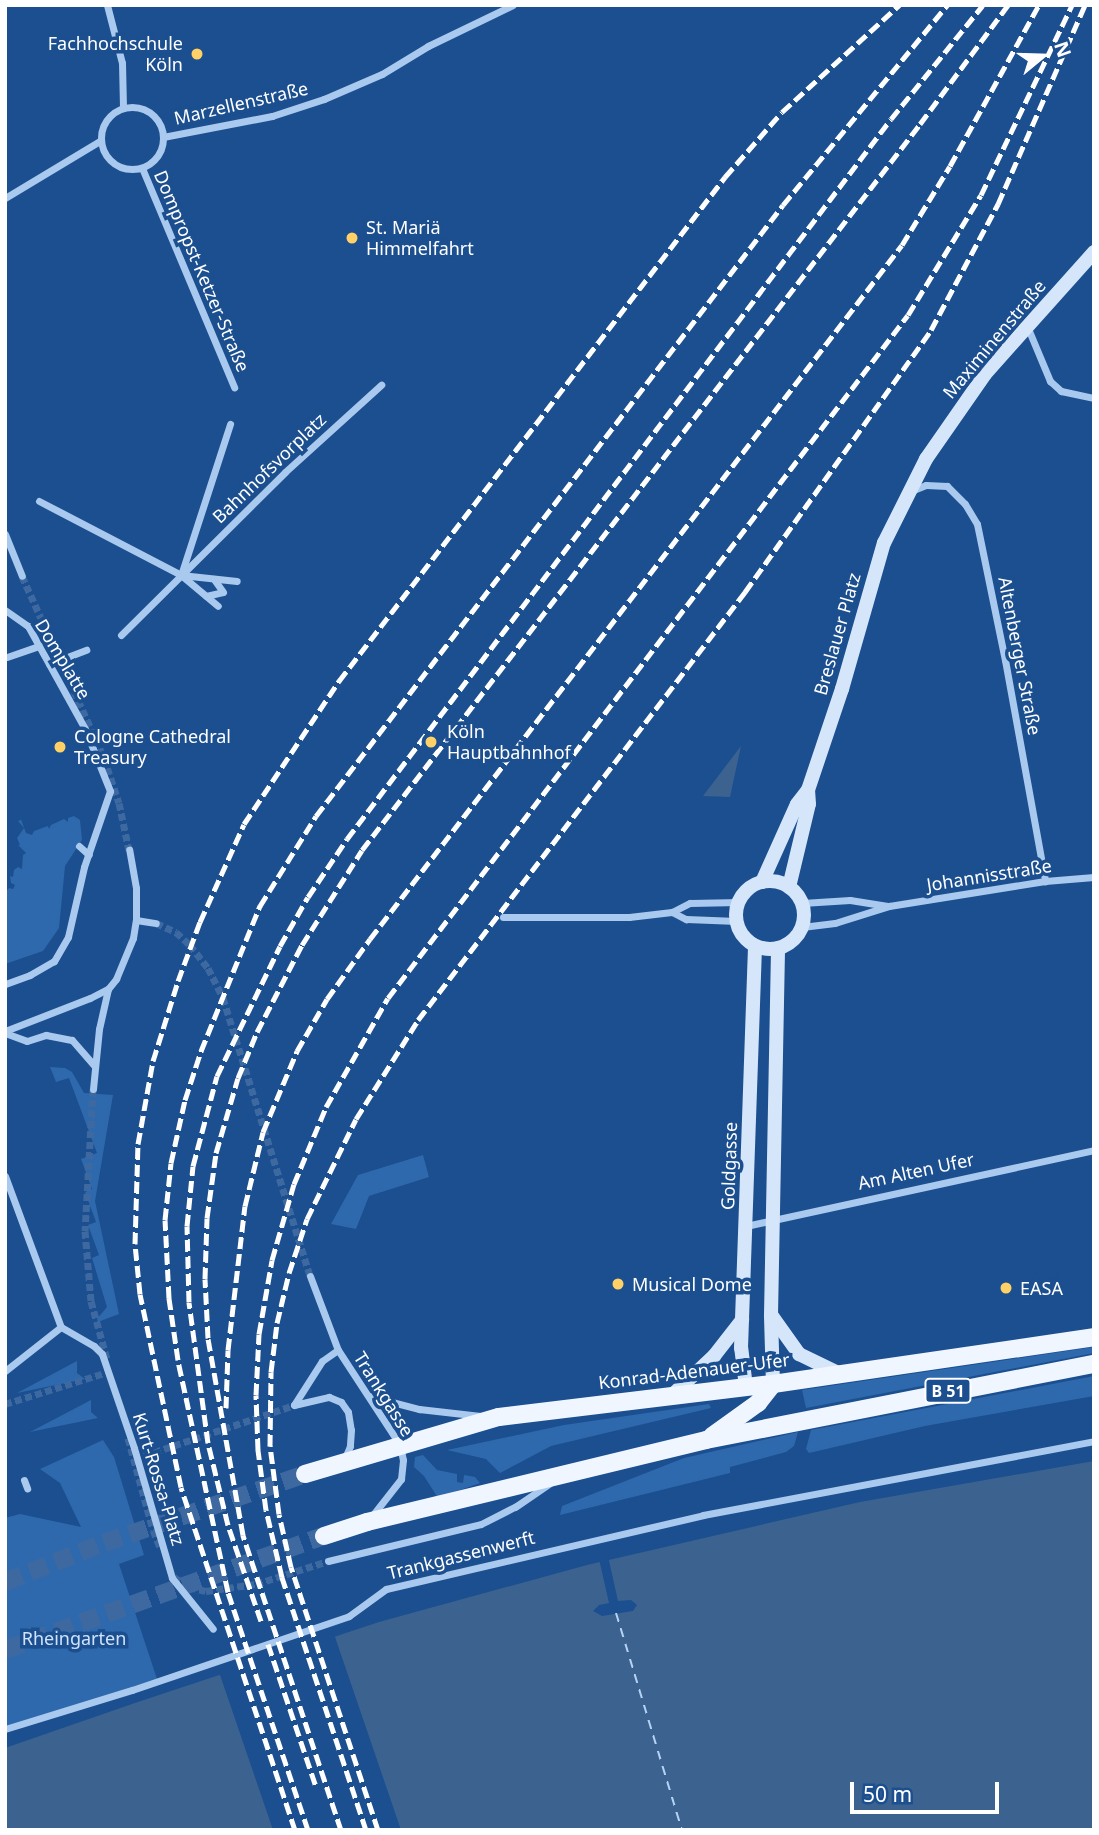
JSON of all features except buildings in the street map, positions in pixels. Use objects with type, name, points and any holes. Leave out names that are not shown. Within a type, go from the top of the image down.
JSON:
[{"type":"main road","name":"Maximinenstraße","points":[[911,492],[926,459],[985,374],[1094,252]]},
{"type":"main road","name":"Breslauer Platz","points":[[762,882],[797,804],[808,790],[842,689],[884,543],[911,492]]},
{"type":"main road","name":"Breslauer Platz","points":[[789,887],[809,804],[808,790]]},
{"type":"main road","points":[[772,881],[789,887],[802,903],[802,927],[788,944],[778,948],[755,946],[746,939],[737,921],[738,902],[748,889],[762,882],[772,881]]},
{"type":"main road","name":"Goldgasse","points":[[746,1387],[742,1366],[755,946]]},
{"type":"main road","points":[[706,1440],[758,1403],[773,1384],[771,1315],[778,948]]},
{"type":"main road","points":[[771,1315],[799,1354],[840,1374]]},
{"type":"main road","points":[[669,1398],[714,1356],[743,1319]]},
{"type":"main road","name":"Konrad-Adenauer-Ufer","points":[[305,1474],[499,1417],[581,1405],[669,1398],[1094,1337]]},
{"type":"main road","name":"B 51","points":[[324,1536],[366,1521],[706,1440],[1094,1364]]},
{"type":"main road","points":[[746,1387],[758,1403],[788,1424]]},
{"type":"street","points":[[107,5],[122,63],[123,108]]},
{"type":"street","name":"Marzellenstraße","points":[[163,137],[272,116],[324,99],[382,74],[428,47],[510,6]]},
{"type":"street","points":[[135,107],[152,114],[159,122],[163,137],[160,151],[153,161],[142,168],[122,168],[114,163],[106,156],[100,141],[106,122],[123,108],[135,107]]},
{"type":"street","points":[[5,198],[100,141]]},
{"type":"street","name":"Dompropst-Ketzer-Straße","points":[[142,168],[234,387]]},
{"type":"street","points":[[1027,325],[1050,381],[1061,391],[1094,398]]},
{"type":"street","name":"Bahnhofsvorplatz","points":[[121,635],[381,385]]},
{"type":"street","name":"Bahnhofsvorplatz","points":[[181,575],[230,424]]},
{"type":"street","name":"Altenberger Straße","points":[[911,492],[926,485],[947,486],[965,504],[976,523],[1005,660],[1045,881]]},
{"type":"street","points":[[39,501],[181,575],[216,606]]},
{"type":"street","points":[[5,534],[22,576]]},
{"type":"street","points":[[181,575],[235,581]]},
{"type":"street","points":[[206,596],[225,594],[214,579]]},
{"type":"street","name":"Domplatte","points":[[5,610],[28,626],[85,729],[110,791],[90,852],[74,919],[54,961],[30,975],[5,984]]},
{"type":"street","points":[[7,657],[39,646]]},
{"type":"street","points":[[49,664],[86,650]]},
{"type":"street","points":[[79,846],[90,852]]},
{"type":"street","points":[[93,1089],[94,1065],[108,989],[126,958],[136,920],[136,888],[129,850]]},
{"type":"street","name":"Johannisstraße","points":[[802,927],[835,923],[888,906],[1045,881],[1094,877]]},
{"type":"street","name":"Johannisstraße","points":[[802,903],[850,900],[888,906]]},
{"type":"street","points":[[503,918],[590,918],[672,912],[690,903],[738,902]]},
{"type":"street","points":[[672,912],[686,919],[737,921]]},
{"type":"street","points":[[136,920],[156,923]]},
{"type":"street","points":[[5,1032],[108,989]]},
{"type":"street","points":[[5,1032],[27,1041],[46,1035],[72,1040],[94,1065]]},
{"type":"street","name":"Am Alten Ufer","points":[[746,1226],[1094,1150]]},
{"type":"street","points":[[5,1176],[61,1327],[5,1371]]},
{"type":"street","name":"Trankgasse","points":[[310,1276],[338,1350],[400,1445],[403,1461],[401,1479],[366,1521]]},
{"type":"street","name":"Kurt-Rossa-Platz","points":[[61,1327],[79,1340],[94,1346],[102,1354],[134,1448],[172,1578],[213,1629]]},
{"type":"street","points":[[338,1350],[322,1361],[294,1405],[329,1397],[341,1402],[348,1412],[351,1430],[350,1446],[343,1461]]},
{"type":"street","points":[[368,1396],[419,1409],[499,1417]]},
{"type":"street","name":"Trankgassenwerft","points":[[5,1729],[153,1683],[349,1616],[386,1589],[586,1540],[749,1506],[1094,1441]]},
{"type":"street","points":[[328,1561],[481,1524],[515,1507],[565,1473]]},
{"type":"street","points":[[24,1480],[27,1488]]},
{"type":"green space","points":[[19,814],[26,833],[32,835],[34,831],[48,826],[49,829],[51,825],[64,819],[68,822],[68,818],[74,816],[80,820],[82,840],[65,866],[59,928],[43,951],[5,964],[5,893],[9,888],[13,889],[15,885],[11,883],[10,876],[13,877],[14,870],[18,867],[22,869],[23,855],[26,853],[18,845],[17,838],[24,828],[18,821],[21,820]]},
{"type":"green space","points":[[50,1067],[65,1068],[72,1072],[84,1093],[113,1095],[95,1201],[119,1314],[98,1322],[97,1319],[107,1307],[92,1258],[99,1255],[88,1225],[96,1222],[85,1192],[92,1189],[81,1159],[97,1153],[69,1078],[56,1082]]},
{"type":"green space","points":[[423,1155],[429,1177],[369,1196],[356,1229],[331,1224],[358,1175]]},
{"type":"green space","points":[[1094,1347],[1094,1353],[806,1408],[802,1390]]},
{"type":"green space","points":[[77,1361],[77,1373],[85,1379],[17,1393]]},
{"type":"green space","points":[[1094,1376],[1094,1396],[925,1426],[809,1453],[806,1449],[811,1430]]},
{"type":"green space","points":[[91,1400],[91,1412],[98,1418],[30,1432]]},
{"type":"green space","points":[[709,1404],[711,1408],[551,1446],[500,1473],[486,1459],[447,1450],[564,1425]]},
{"type":"green space","points":[[798,1432],[794,1446],[786,1452],[730,1467],[730,1473],[560,1515],[562,1506],[684,1458]]},
{"type":"green space","name":"Rheingarten","points":[[103,1440],[114,1457],[144,1555],[119,1564],[158,1682],[5,1729],[5,1518],[20,1514],[81,1527],[60,1483],[40,1469]]},
{"type":"green space","points":[[423,1455],[437,1470],[457,1474],[457,1482],[463,1483],[464,1475],[475,1477],[480,1483],[438,1498],[424,1476],[414,1467],[415,1457]]},
{"type":"shaded area","points":[[741,746],[730,797],[703,796]]},
{"type":"shaded area","points":[[1094,1461],[1094,1830],[5,1830],[5,1748],[135,1703],[379,1622],[587,1565],[860,1502]]},
{"type":"pier","points":[[608,1556],[618,1601],[631,1600],[637,1605],[633,1611],[602,1616],[593,1611],[599,1605],[609,1603],[599,1559]]},
{"type":"pier","points":[[334,1633],[401,1830],[273,1830],[219,1672]]},
{"type":"ferry route","points":[[616,1613],[682,1830]]},
{"type":"tunnel","points":[[22,576],[104,758],[119,803],[129,850]]},
{"type":"tunnel","points":[[156,923],[176,932],[190,945],[208,968],[223,998],[310,1276]]},
{"type":"tunnel","points":[[93,1089],[85,1231],[91,1301],[107,1359]]},
{"type":"tunnel","points":[[5,1404],[111,1371]]},
{"type":"tunnel","points":[[134,1459],[294,1405]]},
{"type":"tunnel","points":[[128,1438],[160,1547]]},
{"type":"tunnel","points":[[5,1582],[104,1543],[305,1474]]},
{"type":"tunnel","points":[[5,1650],[324,1536]]},
{"type":"tunnel","points":[[174,1577],[189,1587],[206,1591],[256,1584],[328,1561]]},
{"type":"railway","points":[[295,1830],[181,1487],[140,1294],[135,1244],[138,1144],[153,1061],[178,981],[200,922],[244,824],[339,681],[725,177],[782,112],[899,5]]},
{"type":"railway","points":[[308,1830],[228,1592],[178,1360],[169,1298],[165,1220],[171,1163],[185,1100],[201,1051],[260,906],[316,816],[783,205],[947,5]]},
{"type":"railway","points":[[261,1621],[228,1525],[208,1443],[189,1302],[187,1226],[193,1166],[217,1076],[280,946],[308,897],[347,839],[891,119],[983,5]]},
{"type":"railway","points":[[341,1830],[243,1535],[208,1338],[205,1279],[207,1218],[216,1153],[238,1078],[257,1032],[302,945],[362,850],[920,124],[1008,5]]},
{"type":"railway","points":[[226,1408],[228,1350],[245,1206],[263,1132],[297,1051],[327,999],[370,939],[902,245],[950,166],[1039,5]]},
{"type":"railway","points":[[366,1830],[282,1577],[266,1510],[258,1450],[256,1395],[259,1334],[272,1260],[294,1184],[326,1107],[388,998],[908,315],[981,195],[1072,5]]},
{"type":"railway","points":[[378,1830],[291,1567],[279,1514],[270,1446],[271,1372],[277,1323],[289,1273],[307,1219],[356,1119],[418,1020],[745,592],[931,330],[998,204],[1085,5]]},
{"type":"railway","points":[[268,1644],[316,1787]]},
{"type":"place","name":"Fachhochschule Köln","points":[[197,54]]},
{"type":"place","name":"St. Mariä Himmelfahrt","points":[[352,238]]},
{"type":"place","name":"Köln Hauptbahnhof","points":[[431,742]]},
{"type":"place","name":"Cologne Cathedral Treasury","points":[[60,747]]},
{"type":"place","name":"Musical Dome","points":[[618,1284]]},
{"type":"place","name":"EASA","points":[[1006,1288]]}]
